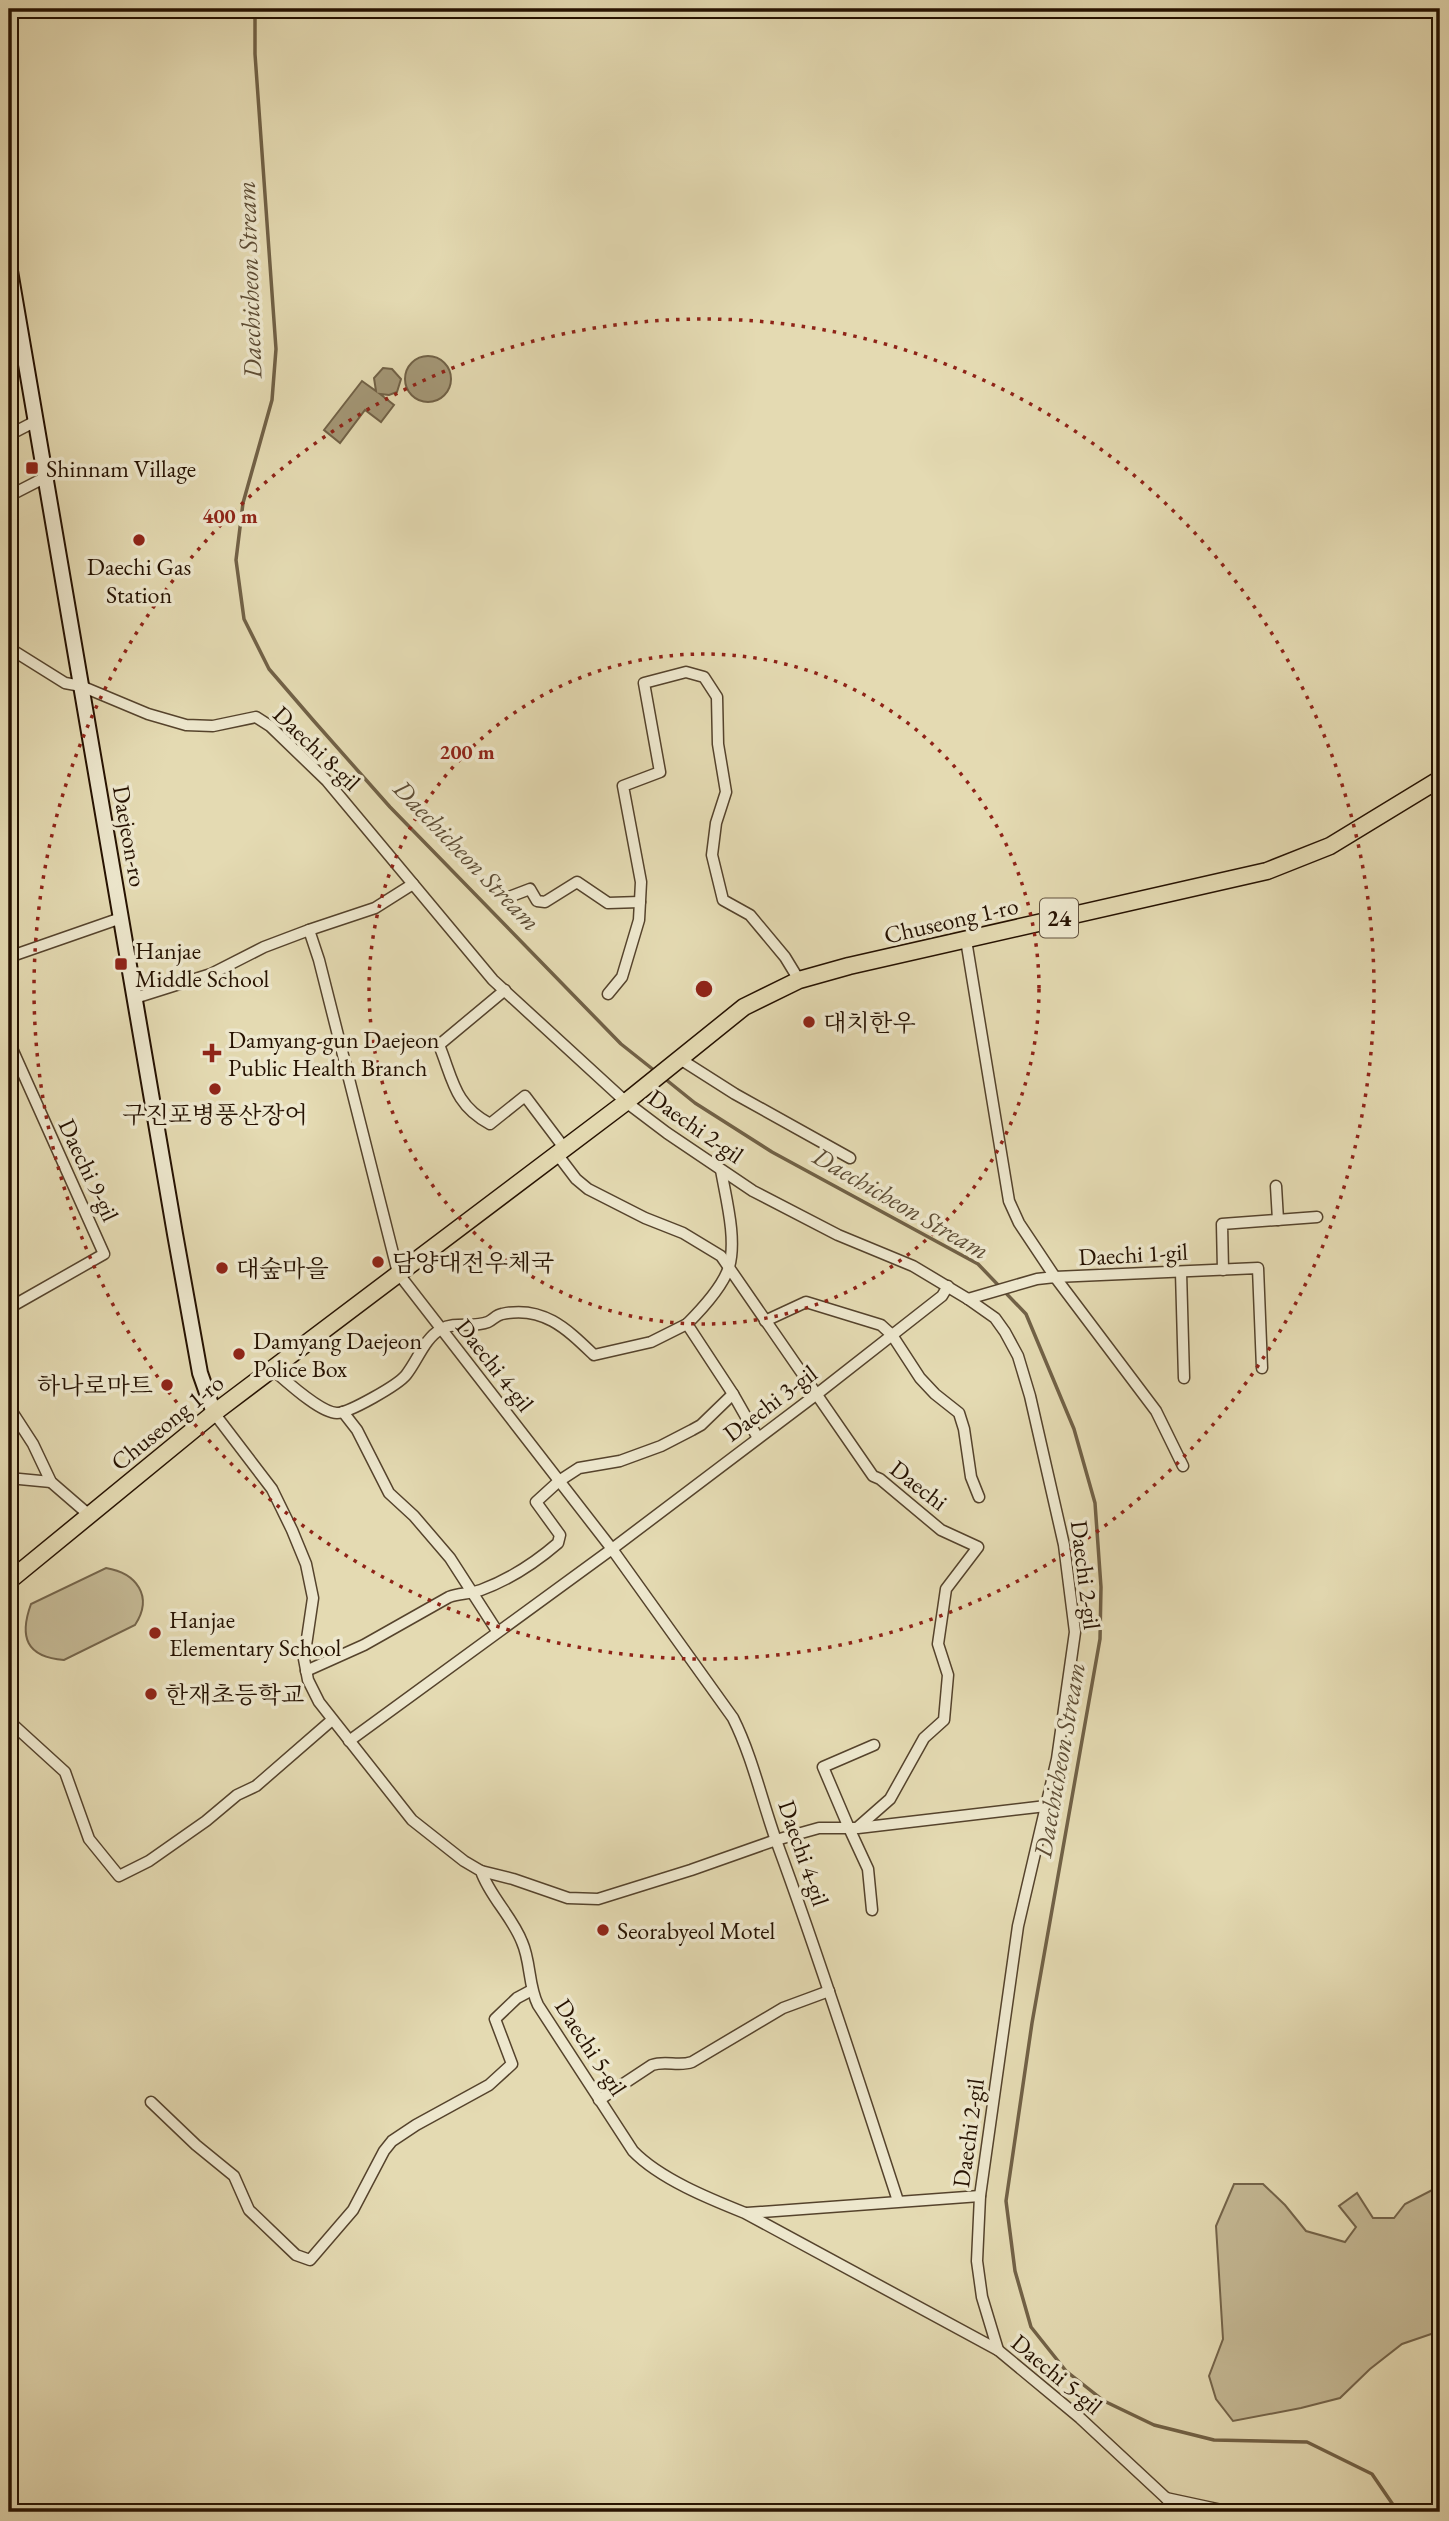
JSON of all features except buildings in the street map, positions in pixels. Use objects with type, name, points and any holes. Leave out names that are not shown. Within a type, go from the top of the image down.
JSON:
[{"type":"main road","name":"Chuseong 1-ro","points":[[680,1059],[744,1007],[799,980],[1266,871],[1330,846],[1440,779]]},
{"type":"main road","name":"24","points":[[626,1102],[680,1059]]},
{"type":"main road","name":"Chuseong 1-ro","points":[[9,1581],[214,1413],[626,1102]]},
{"type":"street","name":"Daejeon-ro","points":[[9,265],[200,1373],[214,1413]]},
{"type":"street","points":[[9,435],[36,421]]},
{"type":"street","points":[[9,496],[46,477]]},
{"type":"street","name":"Daechi 8-gil","points":[[9,648],[65,684],[81,686],[148,714],[186,725],[223,725],[256,717],[270,726],[327,781],[505,990],[626,1102]]},
{"type":"street","points":[[608,994],[622,977],[639,920],[641,883],[623,786],[660,772],[644,683],[686,672],[704,677],[717,698],[718,744],[726,792],[716,823],[712,855],[723,900],[750,915],[785,957],[799,980]]},
{"type":"street","points":[[509,897],[530,888],[537,901],[545,902],[577,882],[608,903],[640,902]]},
{"type":"street","points":[[135,998],[211,974],[264,947],[375,908],[413,884]]},
{"type":"street","points":[[9,957],[121,918]]},
{"type":"street","points":[[309,929],[322,969],[398,1273]]},
{"type":"street","name":"Daechi 1-gil","points":[[966,940],[1009,1201],[1019,1223],[1055,1277],[1258,1268],[1262,1368]]},
{"type":"street","name":"Daechi","points":[[505,990],[439,1045],[451,1081],[468,1110],[490,1124],[525,1096],[576,1179],[588,1189],[645,1218],[683,1233],[721,1256],[873,1476],[941,1530],[978,1547],[946,1589],[938,1644],[948,1675],[944,1720],[924,1738],[890,1799],[853,1828]]},
{"type":"street","name":"Daechi 9-gil","points":[[9,1042],[104,1254],[9,1308]]},
{"type":"street","points":[[680,1059],[735,1094],[850,1158]]},
{"type":"street","name":"Daechi 2-gil","points":[[626,1102],[753,1191],[838,1235],[913,1266],[995,1318],[1018,1356],[1030,1396],[1064,1545],[1075,1632],[1057,1759],[1018,1926],[980,2196],[977,2261],[982,2297],[998,2350]]},
{"type":"street","points":[[271,1369],[320,1407],[330,1412],[343,1412],[377,1396],[405,1378],[428,1340],[440,1329],[451,1325],[488,1322],[500,1314],[528,1314],[550,1318],[565,1327],[594,1355],[651,1342],[687,1324],[705,1306],[729,1268],[731,1227],[722,1170]]},
{"type":"street","points":[[1276,1186],[1278,1220]]},
{"type":"street","points":[[1223,1270],[1222,1224],[1317,1217]]},
{"type":"street","points":[[1181,1272],[1184,1378]]},
{"type":"street","name":"Daechi 4-gil","points":[[398,1273],[612,1549],[733,1718],[747,1748],[898,2201]]},
{"type":"street","points":[[968,1299],[1037,1279],[1055,1277],[1156,1411],[1183,1466]]},
{"type":"street","name":"Daechi 3-gil","points":[[612,1549],[817,1394],[942,1296],[948,1286]]},
{"type":"street","points":[[765,1321],[806,1302],[881,1325],[892,1335],[920,1378],[959,1413],[971,1477],[979,1497]]},
{"type":"street","points":[[687,1324],[758,1438]]},
{"type":"street","points":[[306,1671],[364,1645],[449,1597],[473,1592],[509,1578],[558,1543],[560,1535],[536,1502],[559,1481],[579,1468],[609,1464],[661,1446],[701,1425],[733,1394]]},
{"type":"street","points":[[9,1407],[33,1444],[51,1482],[88,1514]]},
{"type":"street","points":[[343,1412],[357,1430],[389,1493],[437,1542],[473,1592],[497,1632]]},
{"type":"street","name":"Daechi 5-gil","points":[[214,1413],[272,1489],[306,1564],[313,1598],[305,1645],[306,1671],[312,1690],[332,1720],[412,1820],[481,1871],[485,1884],[516,1929],[523,1944],[532,1990],[544,2015],[633,2151],[645,2164],[704,2196],[746,2213],[998,2350],[1080,2418],[1166,2498],[1177,2512]]},
{"type":"street","points":[[9,1478],[51,1482]]},
{"type":"street","points":[[349,1741],[612,1549]]},
{"type":"street","points":[[9,1721],[65,1772],[89,1839],[119,1876],[149,1861],[206,1821],[237,1795],[256,1786],[332,1720]]},
{"type":"street","points":[[872,1910],[868,1869],[853,1828],[823,1767],[874,1745]]},
{"type":"street","points":[[481,1871],[568,1898],[598,1899],[819,1828],[853,1828],[1046,1806]]},
{"type":"street","points":[[151,2102],[196,2145],[234,2176],[249,2210],[296,2255],[310,2260],[353,2210],[392,2141],[408,2129],[489,2085],[512,2064],[495,2019],[517,1998],[532,1990]]},
{"type":"street","points":[[599,2099],[658,2063],[680,2065],[692,2062],[776,2011],[829,1991]]},
{"type":"street","points":[[746,2213],[980,2196]]},
{"type":"street","points":[[1166,2498],[1231,2512]]},
{"type":"shaded area","points":[[428,356],[444,363],[451,379],[444,395],[428,402],[412,395],[405,379],[412,363]]},
{"type":"shaded area","points":[[383,368],[392,369],[401,379],[397,392],[380,394],[394,405],[381,422],[365,410],[340,443],[324,430],[362,381],[376,391],[374,378]]},
{"type":"shaded area","points":[[106,1568],[126,1575],[139,1588],[143,1605],[135,1625],[64,1660],[41,1655],[34,1650],[26,1635],[31,1604]]},
{"type":"shaded area","points":[[1234,2184],[1263,2184],[1306,2231],[1345,2242],[1356,2227],[1339,2206],[1357,2193],[1373,2218],[1394,2218],[1405,2204],[1440,2186],[1440,2331],[1402,2344],[1370,2369],[1340,2398],[1233,2421],[1216,2399],[1209,2376],[1223,2339],[1216,2226]]},
{"type":"waterway","name":"Daechicheon Stream","points":[[255,9],[255,54],[276,349],[272,400],[243,503],[236,560],[244,619],[269,669],[390,807],[621,1044],[655,1071]]},
{"type":"waterway","name":"Daechicheon Stream","points":[[664,1078],[695,1103],[772,1152],[978,1264],[1026,1314],[1074,1429],[1095,1503],[1101,1587],[1100,1639],[1032,2023],[1006,2201],[1015,2271],[1031,2327],[1066,2371],[1104,2401],[1154,2425],[1214,2440],[1307,2442],[1372,2474],[1398,2512]]},
{"type":"place","name":"Shinnam Village","points":[[32,468]]},
{"type":"place","name":"Daechi Gas Station","points":[[139,540]]},
{"type":"place","name":"Hanjae Middle School","points":[[121,964]]},
{"type":"place","name":"대치한우","points":[[809,1022]]},
{"type":"place","name":"Damyang-gun Daejeon Public Health Branch","points":[[212,1053]]},
{"type":"place","name":"구진포병풍산장어","points":[[215,1089]]},
{"type":"place","name":"담양대전우체국","points":[[378,1262]]},
{"type":"place","name":"대숲마을","points":[[222,1268]]},
{"type":"place","name":"Damyang Daejeon Police Box","points":[[239,1354]]},
{"type":"place","name":"하나로마트","points":[[167,1385]]},
{"type":"place","name":"Hanjae Elementary School","points":[[155,1633]]},
{"type":"place","name":"한재초등학교","points":[[151,1694]]},
{"type":"place","name":"Seorabyeol Motel","points":[[603,1930]]}]
